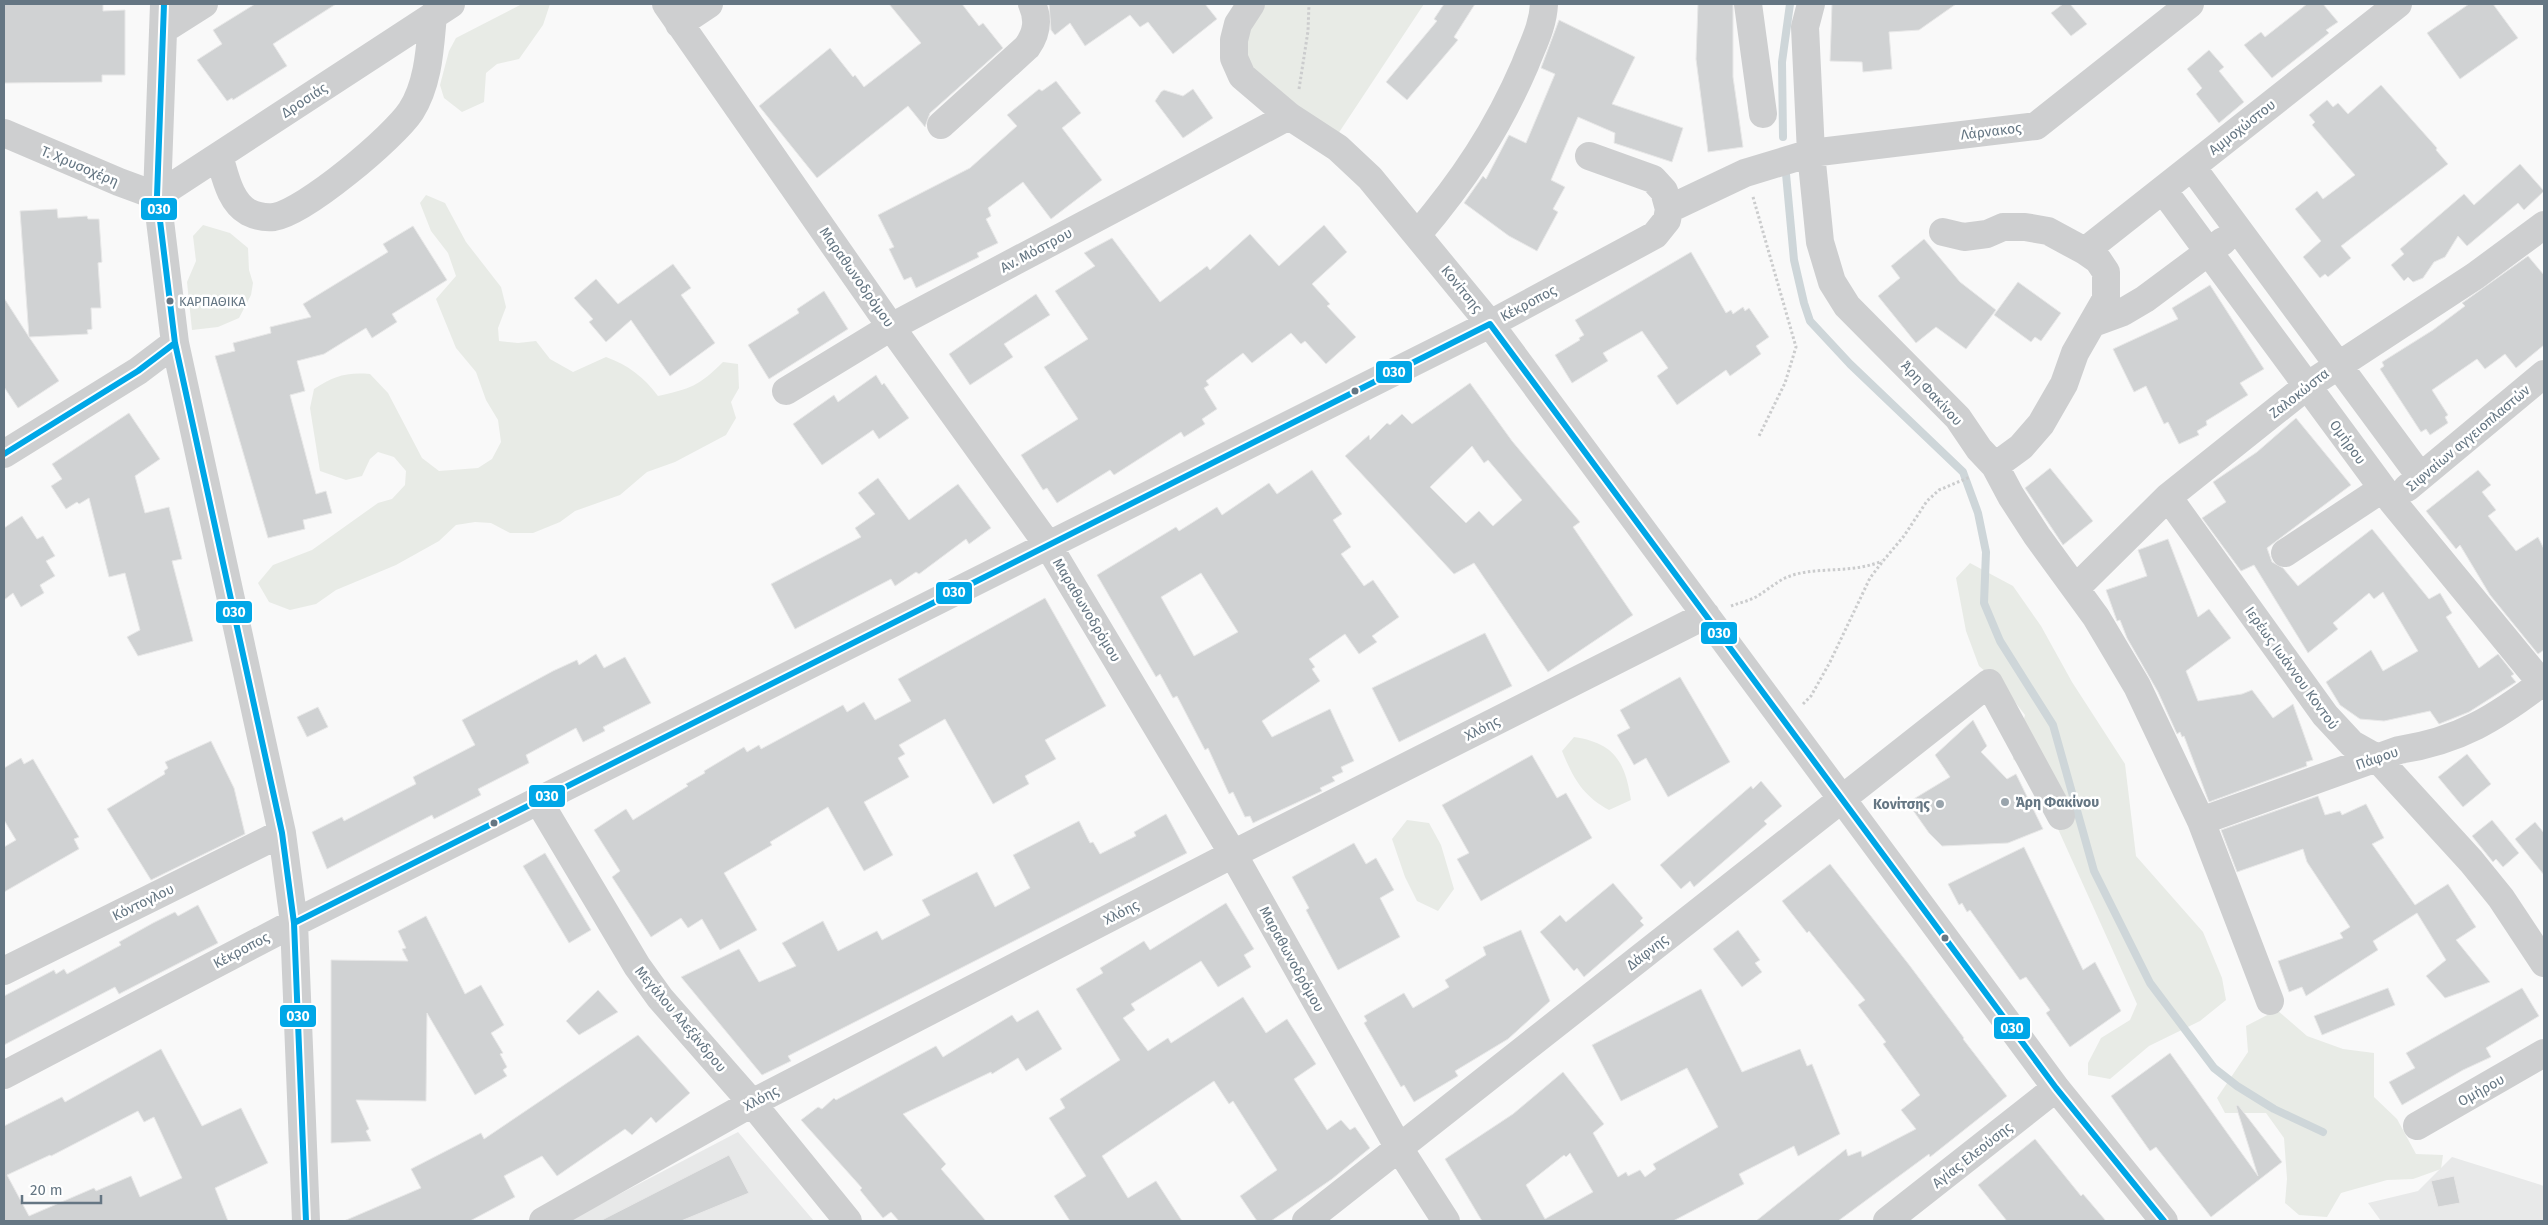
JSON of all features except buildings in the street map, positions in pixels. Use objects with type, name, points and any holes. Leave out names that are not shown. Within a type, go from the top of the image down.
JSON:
[{"type":"street","points":[[204,4],[163,17],[157,196],[175,343],[282,832],[294,923],[306,1221]]},
{"type":"street","points":[[672,14],[709,4]]},
{"type":"street","points":[[942,125],[1027,47],[1034,37],[1037,24],[1032,4]]},
{"type":"street","name":"Κονίτσης","points":[[1251,4],[1238,24],[1234,40],[1234,58],[1242,76],[1289,116],[1338,148],[1370,178],[1490,324],[2056,1088],[2164,1221]]},
{"type":"street","points":[[1417,235],[1465,176],[1507,106],[1543,21],[1544,4]]},
{"type":"street","points":[[1748,4],[1763,114]]},
{"type":"street","points":[[1589,156],[1654,179],[1664,191],[1669,209],[1745,173],[1811,153],[1805,27],[1811,4]]},
{"type":"street","name":"Λάρνακος","points":[[1811,153],[2036,126],[2190,4]]},
{"type":"street","name":"Αμμοχώστου","points":[[2085,250],[2398,4]]},
{"type":"street","points":[[219,156],[231,192],[240,206],[262,217],[275,217],[292,210],[327,188],[372,152],[411,111],[422,86],[442,9]]},
{"type":"street","name":"Δροσιάς","points":[[157,196],[442,9]]},
{"type":"street","name":"Μαραθωνοδρόμου","points":[[672,14],[891,327],[1048,545],[1233,854],[1399,1148],[1446,1221]]},
{"type":"street","name":"Αν. Μόστρου","points":[[786,391],[891,327],[1289,116]]},
{"type":"street","name":"Τ. Χρυσοχέρη","points":[[4,133],[119,182],[157,196]]},
{"type":"street","name":"Άρη Φακίνου","points":[[1811,153],[1820,242],[1832,282],[1847,306],[1952,412],[1979,449],[1986,470],[2011,496],[2037,536],[2076,588],[2136,686],[2200,821],[2270,1001]]},
{"type":"street","points":[[2192,166],[2420,476]]},
{"type":"street","name":"Ομήρου","points":[[2163,190],[2387,495],[2543,683]]},
{"type":"street","name":"Κέκροπος","points":[[4,1075],[294,923],[1490,324],[1655,235],[1667,220],[1669,209]]},
{"type":"street","name":"Ζαλοκώστα","points":[[2076,588],[2168,497],[2307,386],[2475,276],[2544,225]]},
{"type":"street","points":[[1943,232],[1964,237],[1987,234],[2003,227],[2025,227],[2048,231],[2085,250],[2098,260],[2106,272],[2106,299],[2075,353],[2064,384],[2041,424],[2021,447],[1986,470]]},
{"type":"street","points":[[2093,323],[2123,312],[2145,299],[2239,230]]},
{"type":"street","points":[[4,454],[138,371],[175,343]]},
{"type":"street","name":"Σιφναίων αγγειοπλαστών","points":[[2285,554],[2420,476],[2544,374]]},
{"type":"street","name":"Ιερέως Ιωάννου Κοντού","points":[[2168,497],[2325,715],[2352,744],[2377,758],[2471,860],[2501,898],[2544,963]]},
{"type":"street","name":"Χλόης","points":[[543,1221],[752,1103],[1233,854],[1706,615]]},
{"type":"street","name":"Δάφνης","points":[[1306,1221],[1989,683],[2061,816]]},
{"type":"street","name":"Πάφου","points":[[2200,821],[2399,750],[2431,745],[2466,733],[2543,683]]},
{"type":"street","name":"Μεγάλου Αλεξάνδρου","points":[[538,800],[636,966],[660,998],[752,1103],[848,1221]]},
{"type":"street","name":"Κόντογλου","points":[[4,970],[282,832]]},
{"type":"street","name":"Ομήρου","points":[[2417,1126],[2544,1053]]},
{"type":"street","name":"Αγίας Ελεούσης","points":[[1887,1221],[2056,1088]]},
{"type":"path","points":[[1289,116],[1299,90],[1304,66],[1309,4]]},
{"type":"path","points":[[1745,173],[1796,347],[1785,383],[1758,438]]},
{"type":"path","points":[[1785,721],[1811,696],[1830,662],[1870,578],[1904,536],[1927,501],[1939,490],[1986,470]]},
{"type":"path","points":[[1706,615],[1755,598],[1785,578],[1811,572],[1867,567],[1883,561]]},
{"type":"shaded area","points":[[522,4],[550,4],[543,25],[519,59],[497,64],[486,73],[484,102],[462,112],[444,98],[440,85],[449,51],[456,38]]},
{"type":"shaded area","points":[[1260,4],[1424,4],[1336,137],[1297,113],[1243,59],[1244,36]]},
{"type":"shaded area","points":[[426,195],[445,203],[466,242],[501,287],[506,307],[498,328],[499,341],[518,343],[536,341],[550,359],[573,372],[606,357],[635,372],[658,396],[694,385],[723,362],[738,364],[739,388],[731,402],[736,418],[726,435],[675,462],[647,472],[620,495],[575,511],[560,522],[533,533],[510,533],[491,523],[475,522],[456,525],[439,541],[396,565],[336,590],[316,604],[290,610],[269,602],[258,583],[273,565],[312,550],[378,503],[392,499],[405,485],[406,471],[394,457],[378,452],[370,459],[362,476],[346,480],[320,471],[310,408],[314,389],[340,376],[370,374],[388,393],[422,458],[439,471],[478,468],[492,459],[501,442],[498,420],[486,400],[476,372],[456,348],[436,299],[456,276],[448,253],[431,231],[420,203]]},
{"type":"shaded area","points":[[203,225],[230,233],[248,248],[249,270],[253,283],[251,295],[239,318],[218,327],[192,330],[187,282],[196,261],[193,236]]},
{"type":"shaded area","points":[[1970,563],[2013,586],[2041,626],[2072,682],[2125,764],[2136,856],[2203,932],[2222,978],[2226,1000],[2200,1021],[2149,1046],[2110,1079],[2088,1075],[2088,1063],[2101,1038],[2130,1020],[2137,1004],[2035,778],[2013,759],[2025,715],[2005,689],[1979,666],[1966,631],[1956,578]]},
{"type":"shaded area","points":[[1574,737],[1599,744],[1615,756],[1625,775],[1631,800],[1609,810],[1592,799],[1570,770],[1562,751]]},
{"type":"shaded area","points":[[1407,820],[1429,823],[1441,845],[1454,889],[1438,911],[1417,901],[1405,877],[1392,839]]},
{"type":"shaded area","points":[[2277,1010],[2307,1036],[2343,1049],[2374,1053],[2374,1097],[2397,1119],[2416,1154],[2443,1155],[2441,1169],[2413,1179],[2387,1180],[2341,1193],[2327,1217],[2299,1215],[2285,1203],[2287,1179],[2284,1138],[2266,1113],[2225,1113],[2217,1098],[2248,1052],[2246,1026]]},
{"type":"shaded area","points":[[738,1132],[814,1221],[568,1221]]},
{"type":"shaded area","points":[[2452,1157],[2544,1186],[2544,1221],[2381,1221],[2368,1203],[2418,1191]]},
{"type":"waterway","points":[[1783,137],[1782,62],[1790,4]]},
{"type":"waterway","points":[[1786,174],[1794,260],[1810,321],[1850,364],[1963,472],[1978,513],[1986,552],[1984,603],[2000,641],[2053,725],[2094,871],[2150,983],[2214,1068],[2237,1086],[2274,1109],[2323,1132]]},
{"type":"transit line","name":"030","points":[[164,4],[157,196],[175,343],[282,833],[294,923],[306,1221]]},
{"type":"transit line","name":"030","points":[[294,923],[1490,324],[2056,1088],[2164,1221]]},
{"type":"transit line","name":"030","points":[[4,454],[138,371],[175,343]]},
{"type":"place","name":"ΚΑΡΠΑΘΙΚΑ","points":[[170,301]]},
{"type":"place","name":"Άρη Φακίνου","points":[[2005,802]]},
{"type":"place","name":"Κονίτσης","points":[[1940,804]]}]
